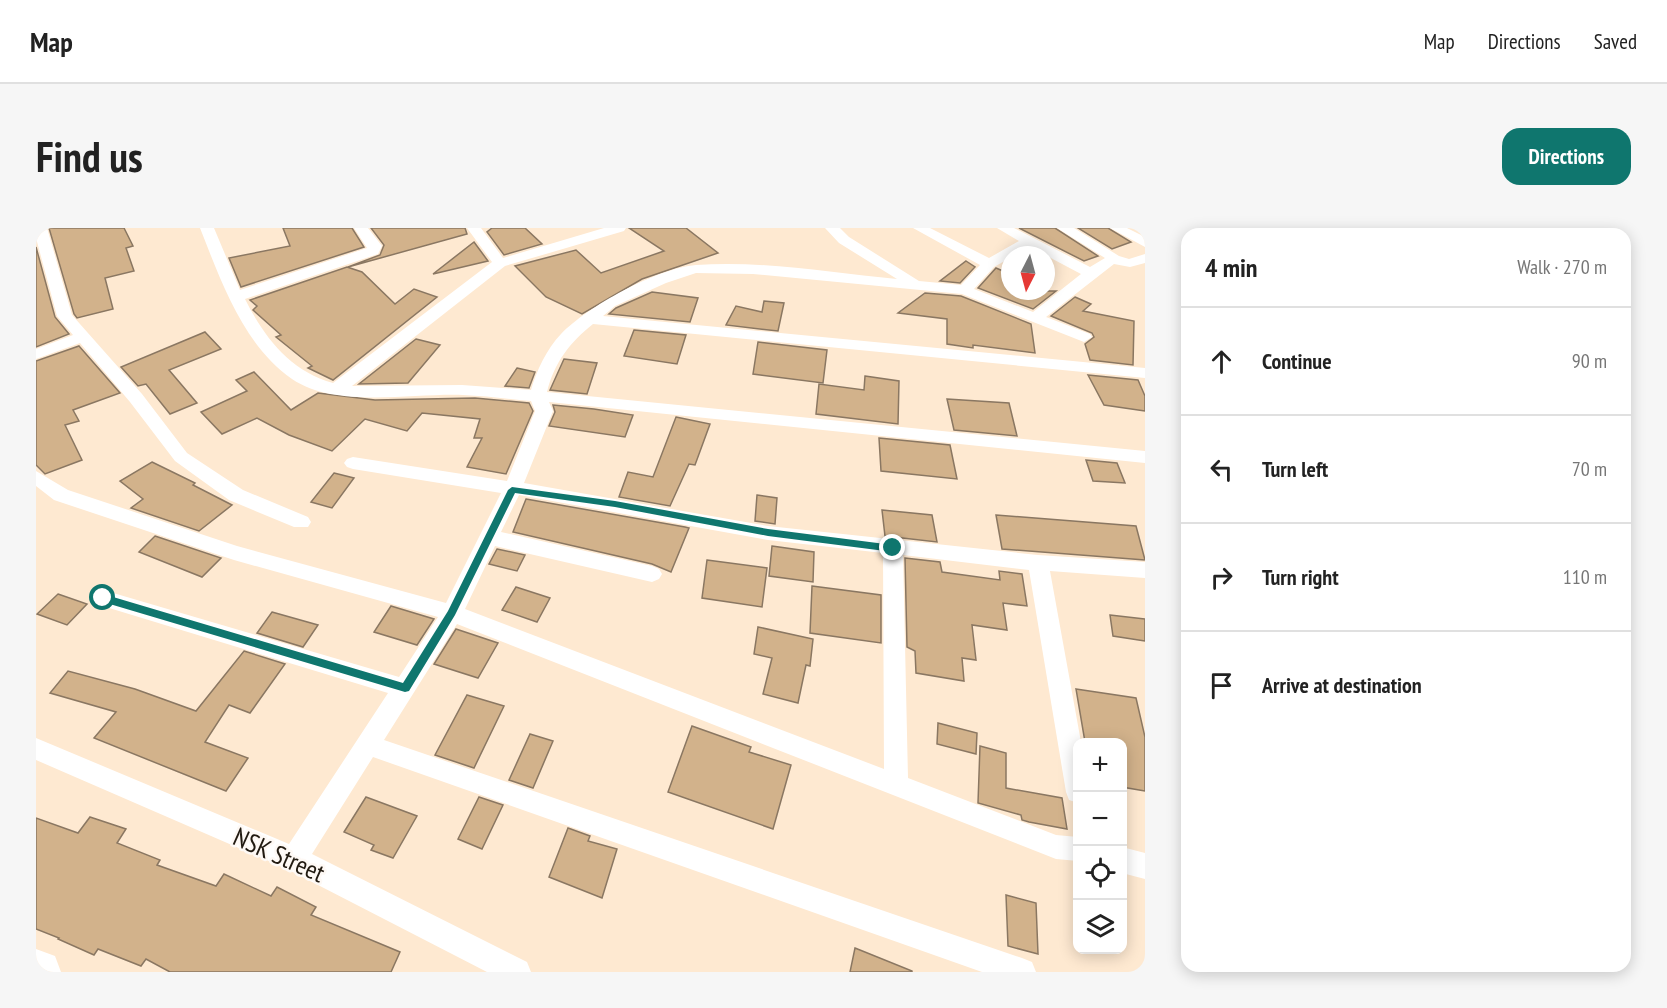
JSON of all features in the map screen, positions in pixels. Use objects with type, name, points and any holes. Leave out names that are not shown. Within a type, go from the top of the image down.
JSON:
[{"type":"street","points":[[39,228],[65,316],[136,398],[181,457],[236,495],[301,522]]},
{"type":"street","points":[[207,228],[237,296],[259,338],[296,374],[336,389],[352,391],[462,390],[538,396],[1145,458]]},
{"type":"street","points":[[237,296],[373,252],[375,246],[361,228]]},
{"type":"street","points":[[474,228],[500,263]]},
{"type":"street","points":[[336,389],[500,263],[619,228]]},
{"type":"street","points":[[832,228],[844,240],[918,286]]},
{"type":"street","points":[[920,228],[989,264]]},
{"type":"street","points":[[1004,228],[1091,273]]},
{"type":"street","points":[[1064,228],[1109,253],[1112,259]]},
{"type":"street","points":[[1117,228],[1145,243]]},
{"type":"street","points":[[965,290],[989,264],[1030,241]]},
{"type":"street","points":[[1036,317],[1112,259],[1130,263],[1145,258]]},
{"type":"street","points":[[294,859],[452,613],[512,490],[544,411],[538,396],[543,375],[566,338],[587,320],[625,295],[695,269],[753,270],[965,290],[1084,337]]},
{"type":"street","points":[[587,320],[1145,373]]},
{"type":"street","points":[[36,354],[83,337]]},
{"type":"street","points":[[353,463],[512,490],[615,504],[768,533],[1038,563],[1145,570]]},
{"type":"street","points":[[36,477],[61,495],[234,553],[452,613],[712,716],[896,784],[1056,847],[1073,849]]},
{"type":"street","points":[[489,537],[652,574]]},
{"type":"street","points":[[893,548],[896,784]]},
{"type":"street","points":[[1038,563],[1073,769]]},
{"type":"street","points":[[103,598],[405,688]]},
{"type":"street","points":[[368,746],[1022,972]]},
{"type":"street","name":"NSK Street","points":[[36,749],[294,859],[517,972]]},
{"type":"street","points":[[1127,861],[1145,866]]},
{"type":"building","points":[[49,228],[124,228],[133,246],[126,248],[134,271],[105,278],[113,309],[77,318]]},
{"type":"building","points":[[283,228],[352,228],[364,247],[241,287],[229,258],[290,246]]},
{"type":"building","points":[[371,228],[465,228],[467,234],[348,267],[380,255],[384,245]]},
{"type":"building","points":[[492,228],[525,228],[542,244],[504,255],[487,232]]},
{"type":"building","points":[[629,228],[686,228],[718,253],[642,279],[582,314],[546,297],[515,266],[576,250],[601,273],[664,251]]},
{"type":"building","points":[[1019,228],[1055,228],[1098,256],[1084,261]]},
{"type":"building","points":[[1078,228],[1108,228],[1131,242],[1112,249]]},
{"type":"building","points":[[474,242],[488,261],[433,274]]},
{"type":"building","points":[[36,247],[55,317],[69,334],[36,347]]},
{"type":"building","points":[[966,261],[975,267],[960,283],[940,281]]},
{"type":"building","points":[[347,267],[362,272],[395,304],[414,289],[437,297],[333,380],[308,368],[312,366],[276,337],[281,335],[253,310],[257,306],[250,300]]},
{"type":"building","points":[[996,268],[1001,270],[1001,297],[978,288]]},
{"type":"building","points":[[652,292],[698,298],[690,322],[609,314],[616,308]]},
{"type":"building","points":[[925,293],[961,296],[1031,324],[1035,353],[947,344],[947,319],[898,313]]},
{"type":"building","points":[[1075,297],[1091,304],[1083,311],[1134,321],[1133,365],[1090,360],[1085,344],[1094,337],[1092,333],[1051,316]]},
{"type":"building","points":[[1009,300],[1044,300],[1033,309]]},
{"type":"building","points":[[764,301],[784,303],[778,331],[726,325],[736,306],[762,312]]},
{"type":"building","points":[[634,330],[686,335],[677,364],[624,356]]},
{"type":"building","points":[[205,332],[221,349],[169,370],[197,403],[170,414],[146,384],[138,386],[121,367]]},
{"type":"building","points":[[416,339],[440,345],[408,383],[359,384]]},
{"type":"building","points":[[758,342],[827,350],[823,383],[753,374]]},
{"type":"building","points":[[79,346],[120,393],[73,410],[79,421],[65,425],[82,460],[45,474],[36,465],[36,361]]},
{"type":"building","points":[[564,359],[597,363],[587,394],[550,390]]},
{"type":"building","points":[[517,368],[535,372],[529,388],[505,386]]},
{"type":"building","points":[[254,372],[291,410],[318,393],[375,400],[475,398],[529,403],[533,411],[506,474],[467,467],[482,438],[474,438],[480,419],[422,413],[407,431],[365,419],[332,451],[289,435],[257,418],[222,434],[201,412],[247,391],[236,380]]},
{"type":"building","points":[[1088,375],[1138,380],[1145,396],[1145,411],[1104,405]]},
{"type":"building","points":[[865,376],[899,381],[898,424],[816,414],[819,384],[864,390]]},
{"type":"building","points":[[947,399],[1009,403],[1017,436],[954,430]]},
{"type":"building","points":[[553,405],[633,415],[625,437],[549,426],[555,412]]},
{"type":"building","points":[[676,417],[710,424],[695,465],[689,464],[670,506],[619,497],[628,472],[653,477]]},
{"type":"building","points":[[879,438],[950,445],[957,479],[881,471]]},
{"type":"building","points":[[1086,460],[1117,463],[1125,483],[1093,481]]},
{"type":"building","points":[[152,462],[195,483],[193,485],[232,505],[199,531],[131,508],[143,499],[120,481]]},
{"type":"building","points":[[334,473],[354,478],[332,508],[311,502]]},
{"type":"building","points":[[757,495],[777,498],[775,524],[755,521]]},
{"type":"building","points":[[526,499],[689,528],[671,572],[652,564],[513,532]]},
{"type":"building","points":[[882,510],[932,515],[937,542],[885,536]]},
{"type":"building","points":[[996,515],[1136,526],[1145,560],[1002,549]]},
{"type":"building","points":[[155,536],[221,558],[202,577],[139,552]]},
{"type":"building","points":[[772,546],[814,552],[813,582],[769,576]]},
{"type":"building","points":[[497,549],[525,555],[517,571],[489,564]]},
{"type":"building","points":[[905,558],[940,562],[942,572],[1000,580],[999,571],[1022,574],[1027,606],[1003,603],[1007,630],[972,625],[976,660],[962,658],[964,681],[916,673],[915,651],[907,647]]},
{"type":"building","points":[[707,560],[767,568],[762,607],[702,598]]},
{"type":"building","points":[[812,586],[881,595],[881,643],[810,633]]},
{"type":"building","points":[[516,587],[550,598],[537,622],[502,610]]},
{"type":"building","points":[[58,594],[87,604],[67,625],[37,614]]},
{"type":"building","points":[[391,606],[434,619],[417,645],[374,632]]},
{"type":"building","points":[[272,612],[318,625],[303,647],[257,633]]},
{"type":"building","points":[[1110,615],[1145,619],[1145,641],[1113,636]]},
{"type":"building","points":[[758,627],[813,639],[810,666],[806,665],[798,703],[763,694],[772,658],[754,654]]},
{"type":"building","points":[[456,629],[498,643],[478,678],[434,664]]},
{"type":"building","points":[[244,651],[285,664],[250,713],[229,705],[205,742],[248,758],[226,791],[94,738],[116,712],[50,693],[68,671],[135,689],[196,711]]},
{"type":"building","points":[[1076,689],[1136,698],[1145,737],[1145,791],[1127,788],[1127,738],[1084,738]]},
{"type":"building","points":[[467,695],[504,706],[474,768],[435,755]]},
{"type":"building","points":[[938,723],[977,733],[976,754],[937,744]]},
{"type":"building","points":[[692,726],[751,747],[749,752],[791,765],[773,829],[668,792]]},
{"type":"building","points":[[530,734],[553,741],[533,788],[509,780]]},
{"type":"building","points":[[980,746],[1006,753],[1006,788],[1062,798],[1067,829],[1022,820],[1021,815],[978,803]]},
{"type":"building","points":[[366,797],[417,816],[393,858],[371,850],[374,845],[344,832]]},
{"type":"building","points":[[479,797],[503,805],[482,849],[458,839]]},
{"type":"building","points":[[90,817],[126,829],[117,843],[160,860],[157,865],[216,886],[224,874],[271,896],[277,887],[316,907],[311,915],[400,952],[391,972],[170,972],[146,959],[141,966],[98,949],[94,955],[36,929],[36,818],[78,833]]},
{"type":"building","points":[[568,828],[590,836],[588,841],[617,849],[602,898],[549,877]]},
{"type":"building","points":[[1006,895],[1036,903],[1038,954],[1008,946]]},
{"type":"building","points":[[855,948],[912,971],[912,972],[850,972]]},
{"type":"route","points":[[103,598],[405,688],[452,613],[512,490],[615,504],[768,533],[893,548]]}]
